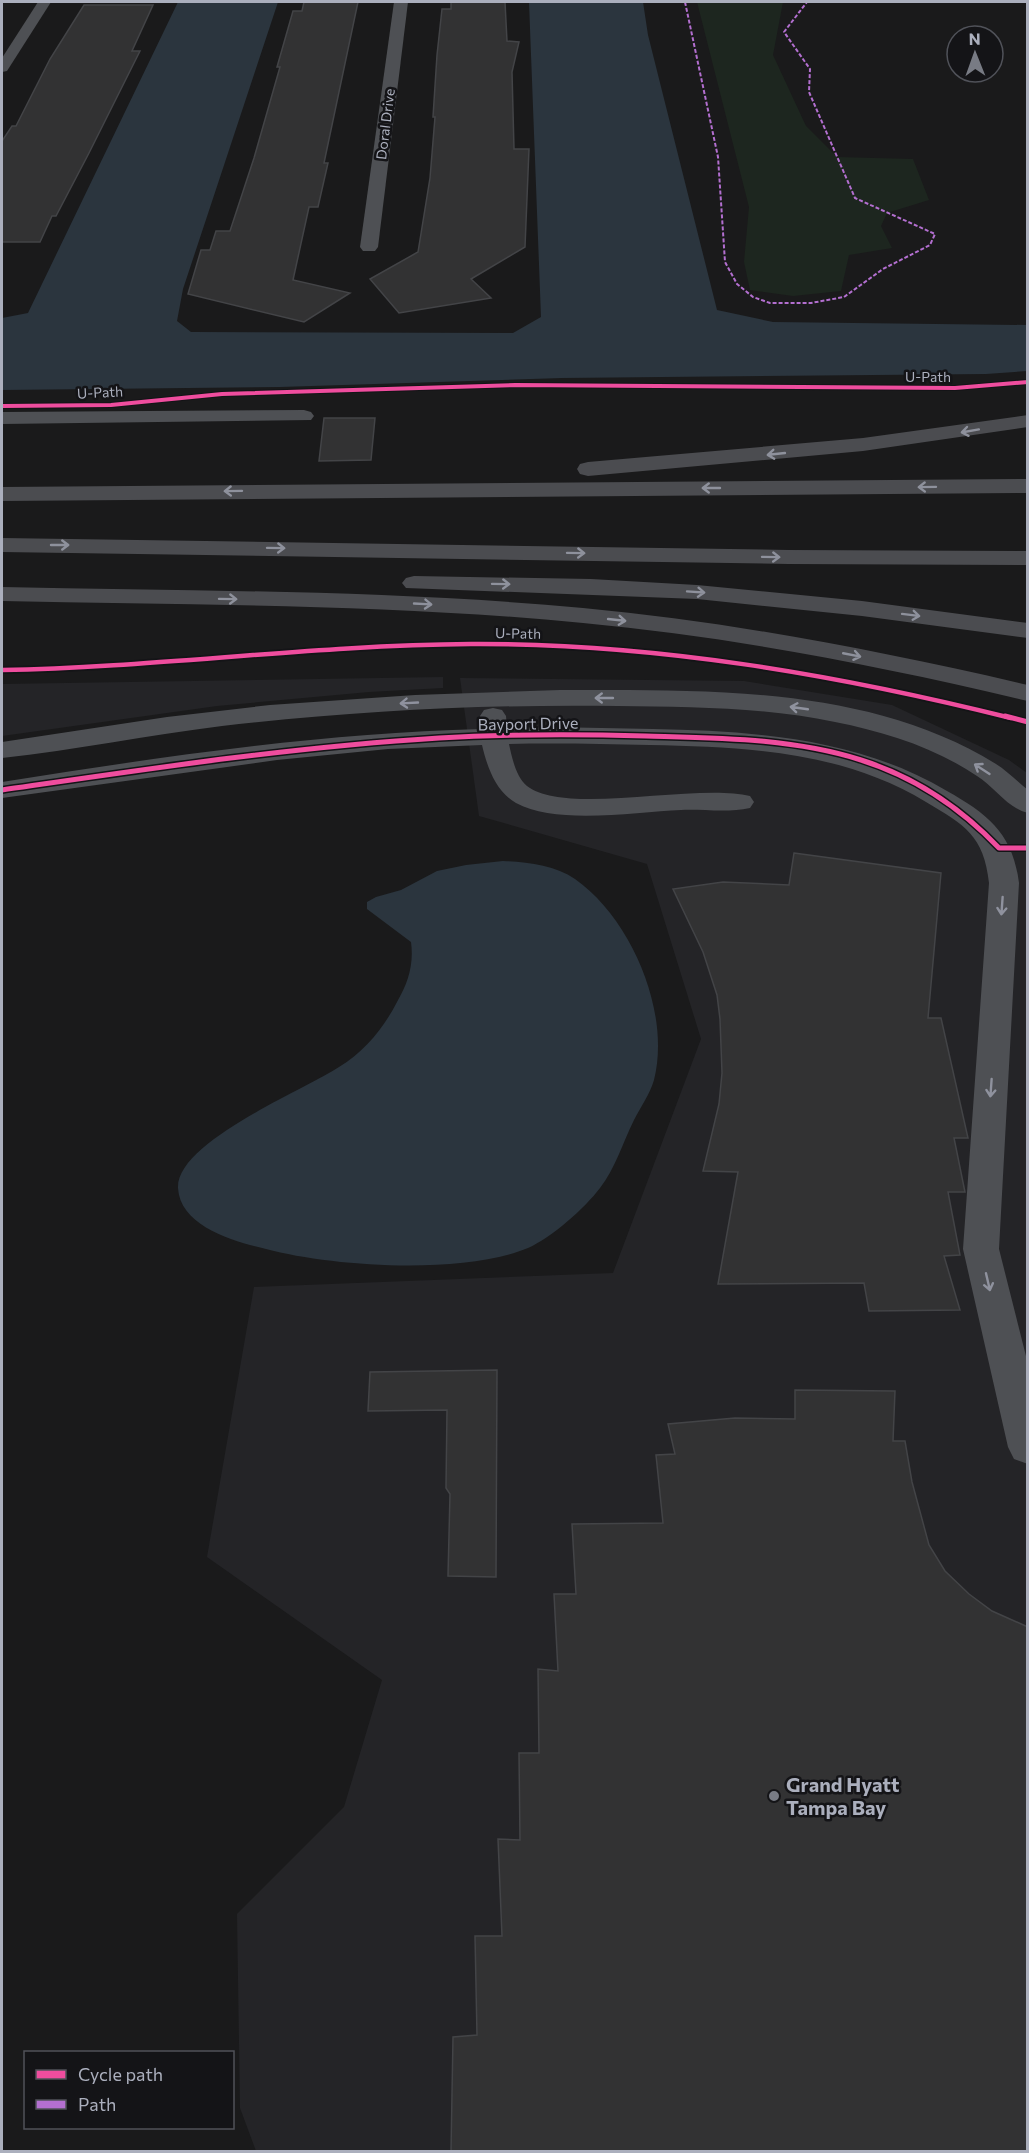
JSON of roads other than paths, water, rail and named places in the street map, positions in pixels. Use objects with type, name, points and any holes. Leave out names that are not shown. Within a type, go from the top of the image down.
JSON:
[{"type":"highway","points":[[292,490],[762,456],[949,435],[1028,421]]},
{"type":"highway","points":[[2,494],[1028,486]]},
{"type":"highway","points":[[2,545],[789,557],[1028,558]]},
{"type":"highway","points":[[2,580],[502,584],[685,591],[969,622],[1028,632]]},
{"type":"highway","points":[[2,594],[413,604],[522,610],[664,625],[795,644],[891,662],[1028,693]]},
{"type":"street","points":[[2,68],[44,2]]},
{"type":"street","name":"Doral Drive","points":[[369,248],[400,2]]},
{"type":"street","points":[[2,418],[304,416]]},
{"type":"street","name":"Bayport Drive","points":[[2,750],[218,719],[370,705],[493,699],[618,698],[741,702],[807,709],[844,716],[920,738],[961,756],[997,778],[1028,805]]},
{"type":"street","points":[[493,699],[494,736],[504,772],[516,792],[546,804],[577,807],[677,802],[740,802]]},
{"type":"street","name":"Bayport Drive","points":[[2,790],[312,748],[441,738],[579,735],[713,740],[804,747],[838,753],[889,771],[941,798],[1013,848]]},
{"type":"street","points":[[1013,848],[1004,883],[981,1249],[1028,1447]]},
{"type":"place","name":"Grand Hyatt Tampa Bay","points":[[774,1796]]}]
